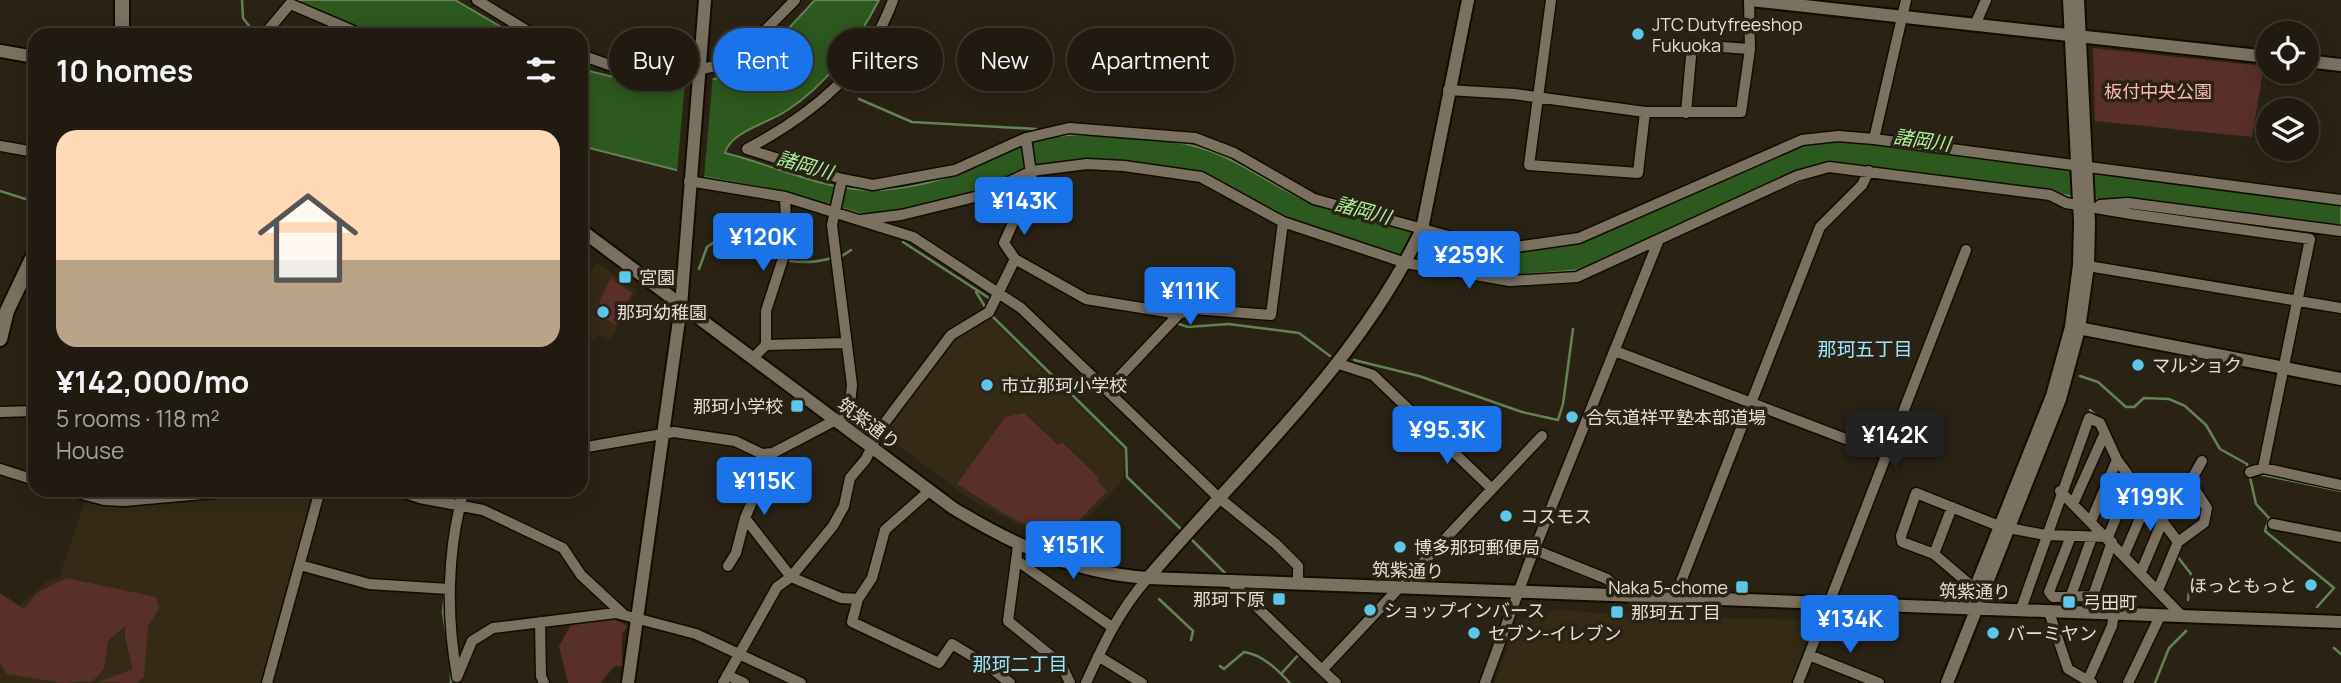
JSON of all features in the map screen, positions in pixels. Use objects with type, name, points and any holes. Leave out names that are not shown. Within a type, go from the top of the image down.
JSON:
[{"type":"main road","points":[[122,0],[122,28]]},
{"type":"main road","points":[[0,339],[3,311],[28,265]]},
{"type":"street","points":[[477,0],[523,28]]},
{"type":"street","points":[[705,0],[699,69],[738,58],[795,0]]},
{"type":"street","points":[[893,0],[863,58],[848,75],[816,106],[785,128],[747,149],[841,181],[873,185],[955,170],[1026,138],[1069,128],[1195,138],[1234,153],[1314,199],[1459,239],[1516,247],[1579,238],[1802,140],[1838,136],[2083,169],[2123,170],[2341,200]]},
{"type":"street","points":[[1086,683],[1112,627],[1130,597],[1339,364],[1405,263],[1422,229],[1468,0]]},
{"type":"street","points":[[1551,0],[1529,165],[1638,173],[1645,112]]},
{"type":"street","points":[[1448,90],[1537,97],[1645,112],[1741,113],[1750,49],[1750,0],[2256,56]]},
{"type":"street","points":[[1874,139],[1906,0]]},
{"type":"street","points":[[1975,25],[1986,0]]},
{"type":"street","points":[[2069,0],[2076,35]]},
{"type":"street","points":[[1975,609],[1975,589],[2060,399],[2088,266],[2076,35],[2078,0]]},
{"type":"street","points":[[268,28],[285,2],[346,28]]},
{"type":"street","points":[[1686,113],[1692,45],[1750,49]]},
{"type":"street","points":[[0,51],[28,56]]},
{"type":"street","points":[[588,57],[609,65]]},
{"type":"street","points":[[2319,62],[2341,65]]},
{"type":"street","points":[[628,683],[681,306],[697,91]]},
{"type":"street","points":[[1026,138],[1032,180],[1004,243],[1006,250],[1015,259],[1086,299],[1180,314]]},
{"type":"street","points":[[0,146],[28,151]]},
{"type":"street","points":[[861,220],[901,215],[979,196],[1032,171],[1087,164],[1201,177],[1283,222],[1405,263],[1510,281],[1548,280],[1577,277],[1797,176],[1829,167],[2050,195],[2066,203],[2310,239],[2263,468]]},
{"type":"street","points":[[1675,597],[1820,227],[1862,186],[1869,171]]},
{"type":"street","points":[[689,181],[785,197],[913,237],[999,293],[1021,308],[1218,497],[1298,565],[1298,583]]},
{"type":"street","points":[[588,447],[664,433],[692,433],[734,441],[762,454],[773,453],[849,413],[852,385],[832,225],[841,181]]},
{"type":"street","points":[[766,345],[766,311],[787,246],[785,197]]},
{"type":"street","points":[[2084,205],[2128,203],[2341,231]]},
{"type":"street","points":[[2075,328],[2084,205]]},
{"type":"street","points":[[1107,390],[1180,314],[1194,309],[1271,315],[1283,222]]},
{"type":"street","name":"筑紫通り","points":[[588,235],[929,491],[1018,546],[1077,568],[1148,579],[2341,622]]},
{"type":"street","points":[[1485,683],[1658,242]]},
{"type":"street","points":[[1798,683],[1966,250]]},
{"type":"street","points":[[744,683],[725,679],[777,587],[791,577],[833,526],[844,506],[850,478],[880,429],[951,335],[989,312],[1015,259]]},
{"type":"street","points":[[2088,266],[2341,309]]},
{"type":"street","points":[[2075,328],[2341,379]]},
{"type":"street","points":[[753,358],[766,345],[845,343]]},
{"type":"street","points":[[1615,351],[1885,454]]},
{"type":"street","points":[[1339,364],[1373,375],[1492,489]]},
{"type":"street","points":[[0,412],[28,411]]},
{"type":"street","points":[[2021,610],[2060,491],[2089,418],[2100,423],[2117,460],[2178,542]]},
{"type":"street","points":[[2073,504],[2104,435]]},
{"type":"street","points":[[1322,670],[1542,436]]},
{"type":"street","points":[[728,566],[736,553],[745,518],[773,453]]},
{"type":"street","points":[[2091,521],[2117,460]]},
{"type":"street","points":[[2141,572],[2160,515],[2190,482],[2202,461]]},
{"type":"street","points":[[2250,471],[2263,468],[2341,485]]},
{"type":"street","points":[[0,469],[28,478]]},
{"type":"street","points":[[2071,536],[2049,592],[2053,597],[2093,596],[2132,479]]},
{"type":"street","points":[[2158,590],[2178,542],[2204,523],[2207,508],[2190,482]]},
{"type":"street","points":[[929,491],[885,530],[872,578],[858,599],[853,625],[939,663],[952,644],[987,665],[1010,683]]},
{"type":"street","points":[[2060,491],[2182,616]]},
{"type":"street","points":[[1975,589],[1934,554],[1902,542],[1900,536],[1916,493],[2005,527],[2045,536],[2110,540]]},
{"type":"street","points":[[92,497],[124,501],[159,497]]},
{"type":"street","points":[[267,683],[318,497]]},
{"type":"street","points":[[417,497],[461,504],[504,519],[563,548],[581,575],[624,614]]},
{"type":"street","points":[[457,680],[449,630],[450,589],[462,497]]},
{"type":"street","points":[[2124,555],[2148,500]]},
{"type":"street","points":[[1934,554],[1952,507]]},
{"type":"street","points":[[745,518],[791,577],[841,598],[858,599]]},
{"type":"street","points":[[2273,524],[2341,537]]},
{"type":"street","points":[[1947,683],[2005,527]]},
{"type":"street","points":[[2070,598],[2092,537]]},
{"type":"street","points":[[1018,546],[1008,621],[1062,664],[1070,683]]},
{"type":"street","points":[[1535,550],[1607,579],[1624,596]]},
{"type":"street","points":[[1016,560],[1112,627]]},
{"type":"street","points":[[300,565],[369,584],[450,589]]},
{"type":"street","points":[[1230,582],[1336,683]]},
{"type":"street","points":[[2049,612],[2068,669],[2090,682],[2112,626],[2114,614]]},
{"type":"street","points":[[457,680],[472,640],[493,628],[624,614],[696,635],[725,650],[740,652],[801,683]]},
{"type":"street","points":[[2128,683],[2160,616]]},
{"type":"street","points":[[540,622],[541,676],[544,683]]},
{"type":"street","points":[[1809,655],[1879,683]]},
{"type":"street","points":[[1098,656],[1142,683]]},
{"type":"shaded area","points":[[290,0],[455,0],[503,28],[355,28]]},
{"type":"shaded area","points":[[815,0],[879,0],[863,28],[827,28],[827,77],[813,90],[813,28],[789,28]]},
{"type":"shaded area","points":[[588,71],[609,76],[609,91],[699,91],[699,82],[713,79],[713,91],[812,91],[786,111],[742,133],[729,145],[725,153],[814,181],[850,189],[891,189],[928,183],[962,171],[1012,147],[1038,139],[1077,134],[1117,135],[1176,142],[1212,151],[1301,198],[1360,218],[1435,237],[1507,248],[1547,247],[1808,141],[1848,139],[2341,203],[2341,229],[2099,200],[1843,164],[1579,270],[1499,277],[1416,262],[1285,220],[1202,174],[1129,162],[1022,171],[962,197],[910,211],[864,215],[828,204],[824,207],[775,190],[704,177],[588,148]]},
{"type":"shaded area","name":"那珂幼稚園","points":[[597,262],[637,291],[611,339],[598,335],[594,340],[588,337],[588,277]]},
{"type":"shaded area","name":"市立那珂小学校","points":[[988,316],[1124,450],[1123,480],[1061,546],[973,501],[881,433],[953,336]]},
{"type":"shaded area","points":[[228,497],[316,497],[263,683],[0,683],[0,614],[16,608],[46,582],[59,577],[85,500],[125,505]]},
{"type":"shaded area","points":[[1558,609],[1607,614],[1668,613],[1693,617],[1811,620],[1814,623],[1791,683],[1494,683],[1518,621]]},
{"type":"green space","name":"板付中央公園","points":[[2093,48],[2256,65],[2256,84],[2261,84],[2259,98],[2256,98],[2252,137],[2095,121]]},
{"type":"green space","points":[[611,278],[632,293],[616,325],[597,315],[601,306],[599,302]]},
{"type":"green space","points":[[1024,413],[1058,445],[1062,442],[1099,478],[1097,481],[1107,491],[1074,526],[1068,520],[1052,536],[1011,518],[957,484],[1005,417]]},
{"type":"green space","points":[[66,578],[156,597],[159,609],[148,626],[144,677],[136,683],[98,682],[133,669],[125,639],[125,626],[108,641],[104,669],[93,681],[63,683],[7,674],[0,663],[0,593],[24,609],[37,593]]},
{"type":"green space","points":[[609,617],[628,626],[622,634],[622,666],[615,666],[600,683],[568,683],[559,646],[572,623]]},
{"type":"pier","points":[[713,75],[704,178],[677,172],[684,91],[699,91],[699,79]]},
{"type":"waterway","points":[[242,0],[243,18],[251,28]]},
{"type":"waterway","points":[[859,99],[912,122],[1036,129]]},
{"type":"waterway","points":[[0,191],[28,200]]},
{"type":"waterway","points":[[2178,216],[2293,229]]},
{"type":"waterway","points":[[2306,231],[2341,236]]},
{"type":"waterway","points":[[699,269],[707,247],[716,241],[787,261],[832,258]]},
{"type":"waterway","points":[[903,242],[992,300]]},
{"type":"waterway","points":[[839,258],[851,250]]},
{"type":"waterway","points":[[976,292],[987,310]]},
{"type":"waterway","points":[[991,315],[1126,448],[1127,477],[1184,532]]},
{"type":"waterway","points":[[1179,324],[1188,327],[1228,324],[1299,333],[1330,356]]},
{"type":"waterway","points":[[1354,360],[1419,376],[1522,412],[1558,420],[1563,404],[1573,329]]},
{"type":"waterway","points":[[2080,376],[2098,382],[2126,407],[2134,407],[2144,398],[2169,399],[2185,406],[2206,425],[2220,449],[2247,464],[2256,504],[2269,518],[2265,531],[2334,588],[2317,607]]},
{"type":"waterway","points":[[2090,410],[2098,418]]},
{"type":"waterway","points":[[2259,474],[2341,491]]},
{"type":"waterway","points":[[1188,536],[1228,576]]},
{"type":"waterway","points":[[2177,556],[2191,574],[2188,600]]},
{"type":"waterway","points":[[445,593],[443,612],[449,652]]},
{"type":"waterway","points":[[1159,599],[1193,631],[1191,640]]},
{"type":"waterway","points":[[2155,683],[2169,648],[2186,631]]},
{"type":"waterway","points":[[2334,648],[2341,654]]},
{"type":"waterway","points":[[1220,666],[1224,669],[1244,652],[1269,663],[1290,683]]},
{"type":"waterway","points":[[1281,674],[1300,653]]},
{"type":"waterway","points":[[451,665],[451,683]]},
{"type":"place","name":"JTC Dutyfreeshop Fukuoka","points":[[1638,34]]},
{"type":"place","name":"宮園","points":[[625,277]]},
{"type":"place","name":"那珂幼稚園","points":[[603,312]]},
{"type":"place","name":"マルショク","points":[[2138,365]]},
{"type":"place","name":"市立那珂小学校","points":[[987,385]]},
{"type":"place","name":"那珂小学校","points":[[797,406]]},
{"type":"place","name":"合気道祥平塾本部道場","points":[[1572,417]]},
{"type":"place","name":"コスモス","points":[[1506,516]]},
{"type":"place","name":"博多那珂郵便局","points":[[1400,547]]},
{"type":"place","name":"ほっともっと","points":[[2311,585]]},
{"type":"place","name":"Naka 5-chome","points":[[1742,587]]},
{"type":"place","name":"那珂下原","points":[[1279,599]]},
{"type":"place","name":"弓田町","points":[[2069,602]]},
{"type":"place","name":"ショップインバース","points":[[1370,610]]},
{"type":"place","name":"那珂五丁目","points":[[1617,612]]},
{"type":"place","name":"セブン-イレブン","points":[[1474,633]]},
{"type":"place","name":"バーミヤン","points":[[1993,633]]},
{"type":"district","name":"那珂五丁目","points":[[1865,349]]},
{"type":"district","name":"那珂二丁目","points":[[1020,664]]},
{"type":"water label","name":"諸岡川","points":[[1922,140]]},
{"type":"water label","name":"諸岡川","points":[[805,165]]},
{"type":"water label","name":"諸岡川","points":[[1363,210]]}]
